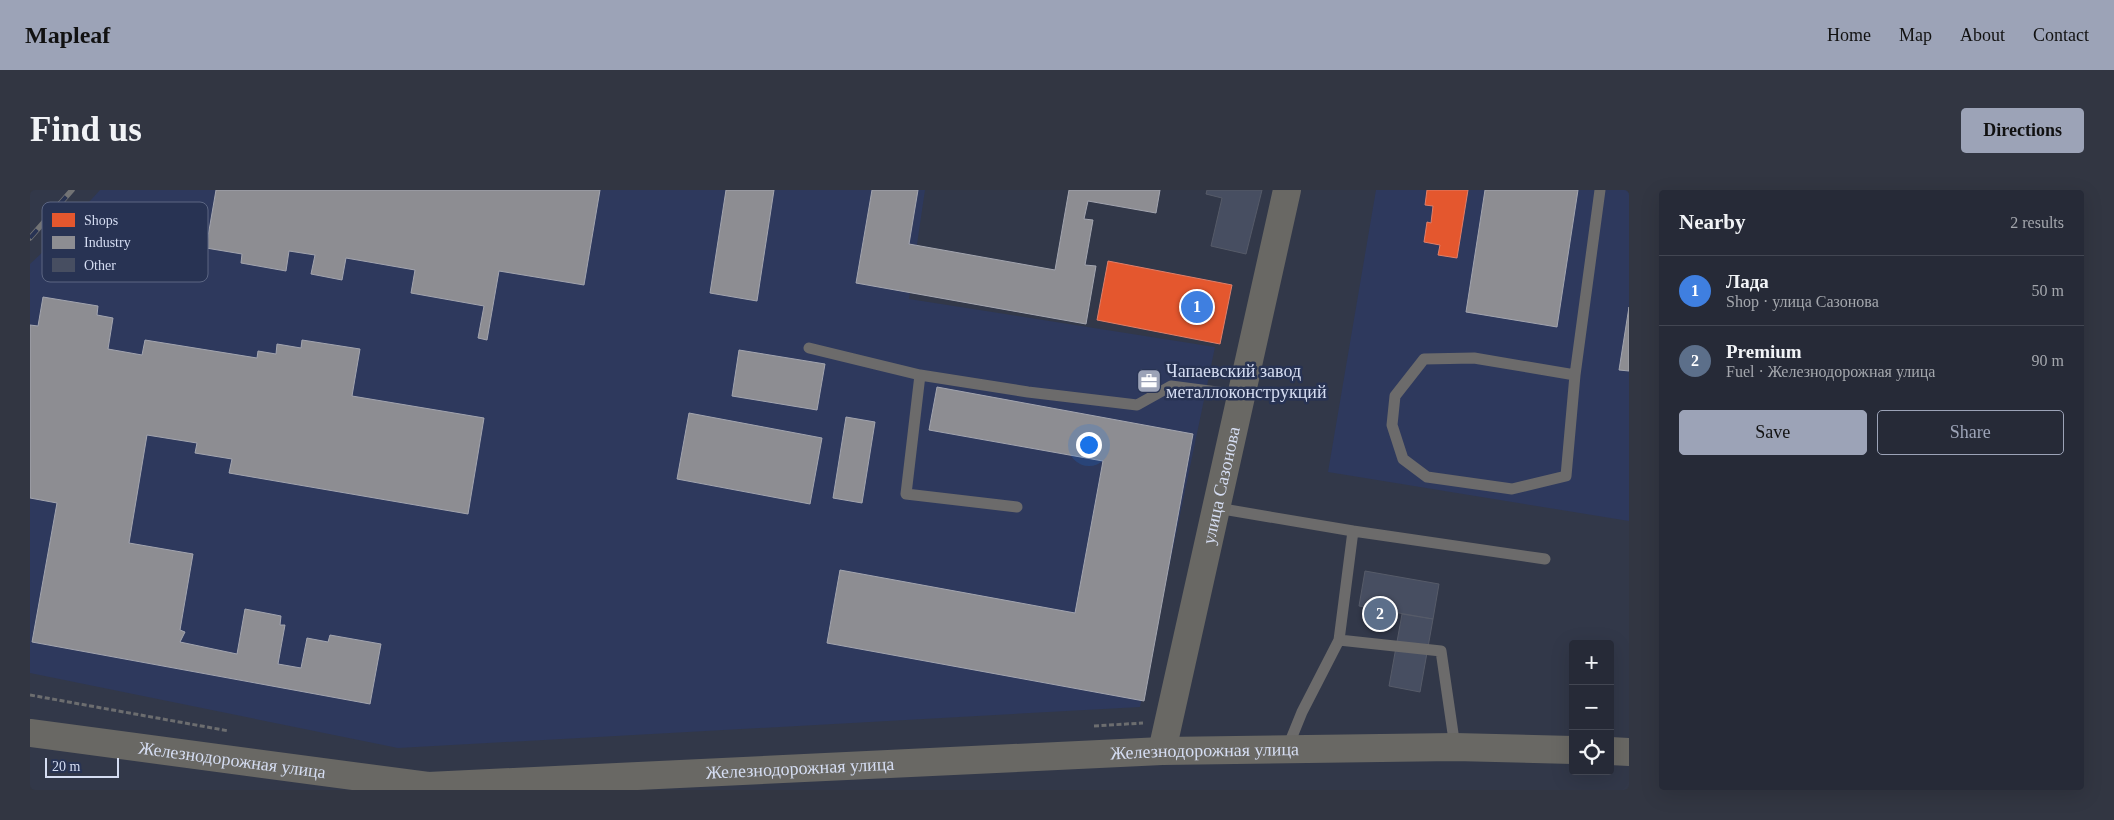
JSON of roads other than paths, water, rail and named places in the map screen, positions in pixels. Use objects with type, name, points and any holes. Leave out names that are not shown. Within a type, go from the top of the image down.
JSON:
[{"type":"main road","name":"улица Сазонова","points":[[1162,752],[1287,190]]},
{"type":"main road","name":"Железнодорожная улица","points":[[30,732],[428,786],[1162,752],[1455,747],[1569,750]]},
{"type":"main road","points":[[1614,751],[1629,752]]},
{"type":"lane","points":[[1575,375],[1474,358],[1424,359],[1395,396],[1392,425],[1403,459],[1427,477],[1512,489],[1566,476],[1575,375],[1600,190]]},
{"type":"lane","points":[[809,348],[920,375],[1028,392],[1138,405],[1171,386],[1240,395]]},
{"type":"lane","points":[[920,375],[906,494],[1017,507]]},
{"type":"lane","points":[[1216,508],[1353,531],[1545,559]]},
{"type":"lane","points":[[1287,749],[1302,712],[1339,640],[1353,531]]},
{"type":"lane","points":[[1339,640],[1441,651],[1455,747]]},
{"type":"railway","points":[[62,202],[72,190]]},
{"type":"railway","points":[[30,238],[42,224]]},
{"type":"place","name":"Лада","points":[[1197,307]]},
{"type":"place","name":"Чапаевский завод металлоконструкций","points":[[1149,381]]},
{"type":"place","name":"Premium","points":[[1380,614]]}]
